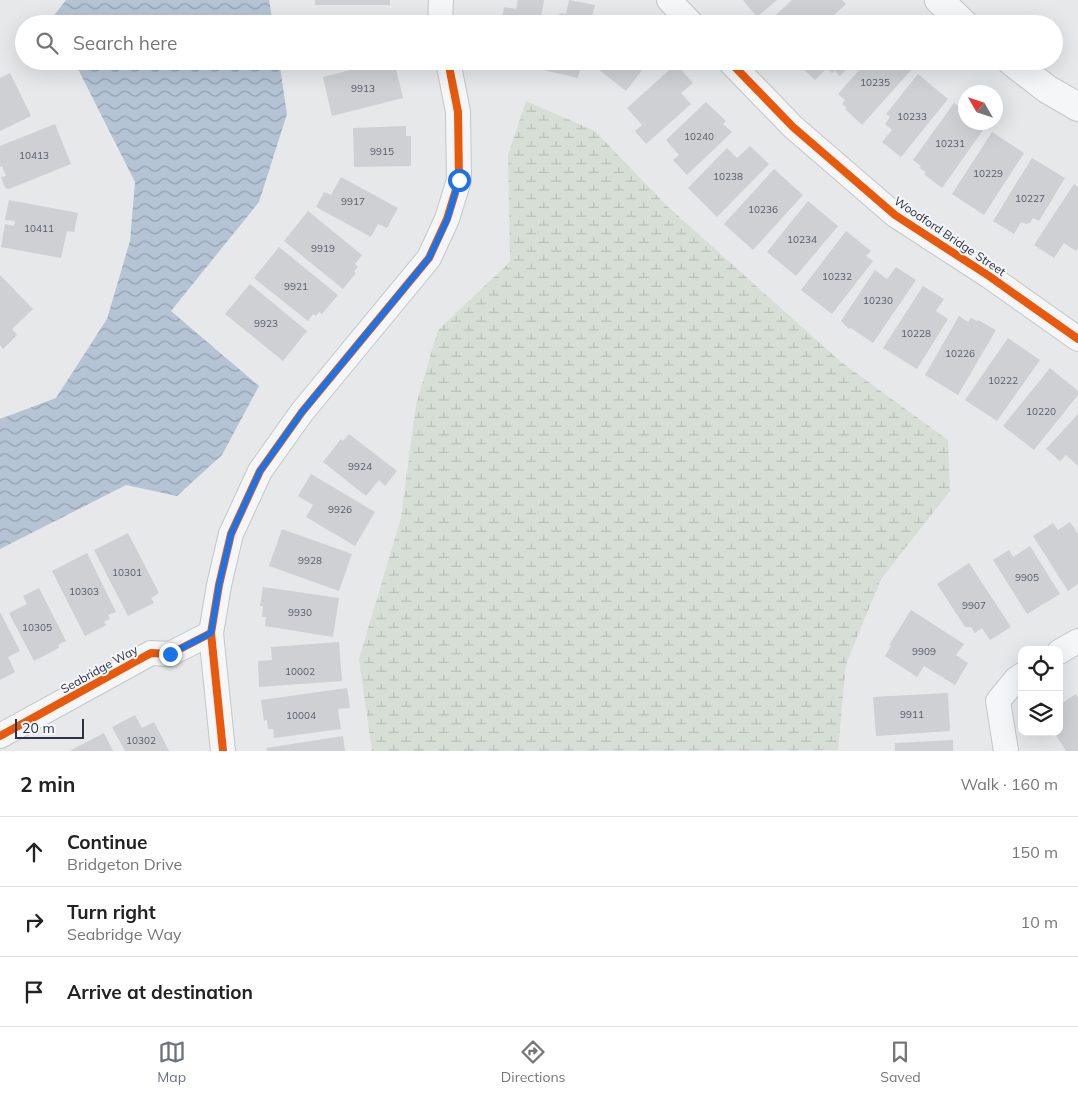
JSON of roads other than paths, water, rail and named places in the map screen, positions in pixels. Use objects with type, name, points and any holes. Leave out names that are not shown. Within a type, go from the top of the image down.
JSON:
[{"type":"street","points":[[441,15],[442,0]]},
{"type":"street","points":[[669,0],[683,15]]},
{"type":"street","points":[[938,0],[954,15]]},
{"type":"street","points":[[223,751],[211,633],[219,585],[231,534],[260,471],[302,412],[429,258],[447,220],[459,180],[458,112],[450,70]]},
{"type":"street","name":"Woodford Bridge Street","points":[[738,70],[793,127],[895,215],[989,276],[1078,339]]},
{"type":"street","points":[[1022,70],[1046,89],[1078,107]]},
{"type":"street","name":"Seabridge Way","points":[[0,736],[151,653],[170,654],[211,633]]},
{"type":"street","points":[[1063,650],[1078,641]]},
{"type":"street","points":[[1006,751],[998,701],[1018,678]]},
{"type":"water","points":[[66,0],[269,0],[272,15],[54,15]]},
{"type":"water","points":[[79,70],[280,70],[287,114],[259,202],[171,311],[259,386],[222,455],[177,496],[126,485],[0,549],[0,419],[56,398],[107,319],[130,241],[135,182]]}]
